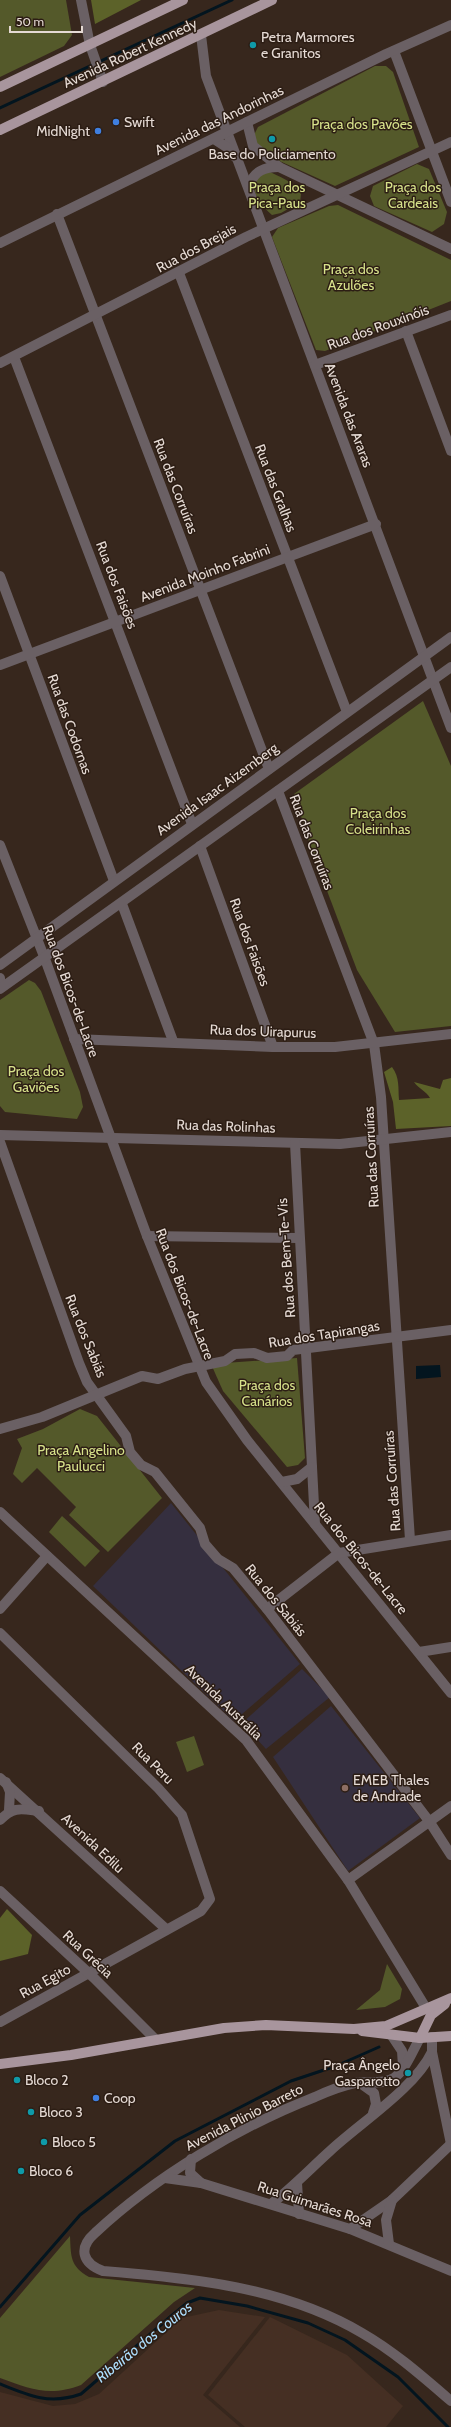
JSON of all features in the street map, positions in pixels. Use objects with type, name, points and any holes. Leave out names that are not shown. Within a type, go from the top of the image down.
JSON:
[{"type":"main road","name":"Avenida Robert Kennedy","points":[[0,87],[92,50],[183,0]]},
{"type":"main road","name":"Avenida Robert Kennedy","points":[[0,130],[102,78],[201,36],[272,0]]},
{"type":"main road","points":[[354,2029],[386,2026],[426,2008],[451,1999]]},
{"type":"main road","points":[[420,2038],[431,2015],[451,1999]]},
{"type":"main road","points":[[0,2064],[71,2055],[224,2028],[266,2025],[354,2029],[392,2036],[420,2038],[451,2036]]},
{"type":"street","points":[[81,0],[92,50],[102,78]]},
{"type":"street","name":"Avenida das Andorinhas","points":[[0,243],[247,122],[451,25]]},
{"type":"street","name":"Avenida das Araras","points":[[201,36],[206,76],[249,185],[315,365],[425,655],[433,680]]},
{"type":"street","points":[[394,51],[451,202]]},
{"type":"street","points":[[247,122],[249,137],[253,146],[279,167],[451,249]]},
{"type":"street","name":"Avenida das Araras","points":[[214,139],[228,148],[242,167]]},
{"type":"street","name":"Rua dos Brejais","points":[[0,363],[97,315],[264,228],[451,142]]},
{"type":"street","points":[[249,185],[252,177],[260,170],[279,167]]},
{"type":"street","name":"Rua das Corruíras","points":[[58,214],[269,769]]},
{"type":"street","name":"Rua das Gralhas","points":[[179,273],[347,712]]},
{"type":"street","name":"Rua dos Rouxinóis","points":[[315,365],[451,315]]},
{"type":"street","points":[[406,331],[451,451]]},
{"type":"street","name":"Rua dos Faisões","points":[[14,357],[117,622],[192,824]]},
{"type":"street","name":"Avenida Moinho Fabrini","points":[[0,665],[117,622],[287,556],[376,524]]},
{"type":"street","name":"Rua das Codornas","points":[[0,576],[114,881]]},
{"type":"street","name":"Avenida Isaac Aizemberg","points":[[0,965],[451,637]]},
{"type":"street","points":[[0,989],[122,904],[200,846],[451,666]]},
{"type":"street","points":[[433,680],[451,728]]},
{"type":"street","name":"Rua das Corruíras","points":[[278,791],[374,1044],[381,1097],[395,1337],[410,1540]]},
{"type":"street","name":"Rua dos Bicos-de-Lacre","points":[[0,845],[45,959],[110,1138],[198,1366],[223,1409],[451,1693]]},
{"type":"street","name":"Rua dos Faisões","points":[[200,846],[272,1047]]},
{"type":"street","points":[[122,904],[173,1041]]},
{"type":"street","points":[[0,978],[0,989]]},
{"type":"street","name":"Rua dos Uirapurus","points":[[74,1039],[173,1041],[272,1047],[374,1044],[451,1034]]},
{"type":"street","name":"Rua das Rolinhas","points":[[0,1135],[340,1144],[384,1141],[451,1132]]},
{"type":"street","name":"Rua dos Sabiás","points":[[0,1142],[79,1363],[96,1395],[126,1436],[130,1452],[141,1465],[154,1472],[200,1528],[208,1548],[218,1559],[233,1568],[266,1609],[429,1821],[451,1854]]},
{"type":"street","name":"Rua dos Bem-Te-Vis","points":[[295,1143],[298,1238],[306,1348],[315,1524]]},
{"type":"street","points":[[147,1236],[298,1238]]},
{"type":"street","name":"Rua dos Tapirangas","points":[[0,1429],[42,1417],[142,1376],[158,1379],[198,1366],[225,1361],[235,1354],[254,1353],[267,1358],[286,1356],[293,1350],[451,1330]]},
{"type":"street","points":[[282,1482],[297,1479],[312,1467]]},
{"type":"street","name":"Avenida Austrália","points":[[0,1512],[246,1740],[348,1880],[426,2008]]},
{"type":"street","points":[[266,1609],[339,1553],[410,1540],[451,1535]]},
{"type":"street","points":[[0,1609],[47,1556]]},
{"type":"street","name":"Rua Peru","points":[[0,1633],[158,1788],[182,1815],[210,1899],[201,1911],[166,1929]]},
{"type":"street","points":[[419,1652],[451,1647]]},
{"type":"street","points":[[0,1820],[9,1810],[10,1792],[3,1780]]},
{"type":"street","name":"Avenida Edilu","points":[[3,1780],[166,1929]]},
{"type":"street","points":[[348,1880],[451,1806]]},
{"type":"street","points":[[9,1810],[22,1809],[38,1811]]},
{"type":"street","name":"Rua Grécia","points":[[0,1891],[88,1973],[156,2040]]},
{"type":"street","name":"Rua Egito","points":[[0,2022],[166,1929]]},
{"type":"street","points":[[392,2036],[402,2051],[403,2066]]},
{"type":"street","points":[[350,2229],[392,2200],[451,2144],[432,2052],[432,2037]]},
{"type":"street","name":"Avenida Plinio Barreto","points":[[420,2038],[403,2066],[392,2079],[360,2083],[337,2088],[309,2099],[191,2159],[120,2209],[90,2237],[85,2250],[85,2257],[93,2267],[103,2271],[210,2281],[268,2295],[318,2311],[363,2334],[406,2363],[451,2401]]},
{"type":"street","points":[[271,2204],[297,2183],[330,2150],[374,2113],[421,2070],[432,2052]]},
{"type":"street","points":[[360,2083],[374,2093],[376,2104],[374,2113]]},
{"type":"street","points":[[191,2159],[190,2173],[201,2183]]},
{"type":"street","name":"Rua Guimarães Rosa","points":[[165,2178],[201,2183],[350,2229],[451,2271]]},
{"type":"street","points":[[297,2183],[299,2214]]},
{"type":"street","points":[[389,2244],[386,2220],[392,2200]]},
{"type":"shaded area","points":[[171,1503],[300,1664],[234,1721],[93,1586]]},
{"type":"shaded area","points":[[302,1669],[330,1697],[266,1749],[242,1723]]},
{"type":"shaded area","name":"EMEB Thales de Andrade","points":[[331,1706],[420,1818],[348,1871],[273,1757]]},
{"type":"shaded area","points":[[219,2310],[265,2317],[203,2395],[240,2427],[0,2427],[0,2392],[53,2406],[75,2404],[99,2394],[182,2318]]},
{"type":"shaded area","points":[[270,2317],[347,2355],[403,2406],[386,2427],[245,2427],[208,2395]]},
{"type":"green space","points":[[0,0],[66,0],[72,35],[64,46],[0,77]]},
{"type":"green space","points":[[91,0],[141,0],[95,24]]},
{"type":"green space","name":"Praça dos Pavões","points":[[375,66],[386,66],[393,72],[419,147],[335,186],[264,154],[258,147],[254,135],[258,127]]},
{"type":"green space","name":"Praça dos Cardeais","points":[[417,164],[429,169],[447,212],[444,224],[432,232],[374,206],[370,196],[373,186]]},
{"type":"green space","name":"Praça dos Pica-Paus","points":[[266,170],[286,180],[294,186],[301,194],[300,202],[281,213],[272,215],[258,200],[254,186],[254,181]]},
{"type":"green space","name":"Praça dos Azulões","points":[[338,205],[451,260],[451,301],[325,351],[316,350],[272,237],[278,228],[329,206]]},
{"type":"green space","name":"Praça dos Coleirinhas","points":[[423,701],[451,766],[451,1026],[395,1032],[357,970],[312,851],[294,794]]},
{"type":"green space","name":"Praça dos Gaviões","points":[[29,980],[35,983],[41,991],[80,1092],[83,1107],[77,1119],[5,1112],[0,1106],[0,1000]]},
{"type":"green space","points":[[392,1067],[395,1071],[397,1079],[399,1100],[430,1098],[414,1082],[440,1089],[443,1080],[451,1078],[451,1126],[396,1129],[393,1102],[384,1072]]},
{"type":"green space","name":"Praça dos Canários","points":[[297,1358],[305,1458],[298,1465],[287,1467],[223,1391],[211,1364]]},
{"type":"green space","name":"Praça Angelino Paulucci","points":[[80,1409],[97,1416],[162,1498],[108,1552],[69,1515],[76,1507],[37,1468],[22,1483],[13,1474],[22,1448],[17,1439],[43,1429]]},
{"type":"green space","points":[[62,1516],[100,1551],[85,1567],[49,1532]]},
{"type":"green space","points":[[194,1736],[204,1765],[187,1772],[176,1742]]},
{"type":"green space","points":[[7,1909],[32,1935],[28,1954],[0,1961],[0,1918]]},
{"type":"green space","points":[[387,1964],[402,1989],[400,1999],[385,2007],[356,2010],[380,1990]]},
{"type":"green space","points":[[70,2236],[71,2255],[75,2265],[89,2277],[195,2288],[174,2302],[81,2385],[70,2389],[50,2391],[31,2388],[0,2378],[0,2318]]},
{"type":"water","points":[[440,1365],[441,1377],[416,1379],[416,1366]]},
{"type":"waterway","points":[[0,108],[232,0]]},
{"type":"waterway","points":[[0,2307],[80,2215],[175,2141],[291,2081],[336,2066],[379,2047]]},
{"type":"waterway","name":"Ribeirão dos Couros","points":[[0,2384],[40,2398],[59,2399],[81,2394],[187,2303],[200,2298],[247,2306],[308,2323],[345,2340],[398,2377],[448,2427]]},
{"type":"place","name":"Petra Marmores e Granitos","points":[[253,45]]},
{"type":"place","name":"Swift","points":[[116,122]]},
{"type":"place","name":"MidNight","points":[[98,131]]},
{"type":"place","name":"Base do Policiamento","points":[[272,139]]},
{"type":"place","name":"EMEB Thales de Andrade","points":[[345,1788]]},
{"type":"place","name":"Praça Ângelo Gasparotto","points":[[408,2073]]},
{"type":"place","name":"Bloco 2","points":[[17,2080]]},
{"type":"place","name":"Coop","points":[[96,2098]]},
{"type":"place","name":"Bloco 3","points":[[31,2112]]},
{"type":"place","name":"Bloco 5","points":[[44,2142]]},
{"type":"place","name":"Bloco 6","points":[[21,2171]]}]
